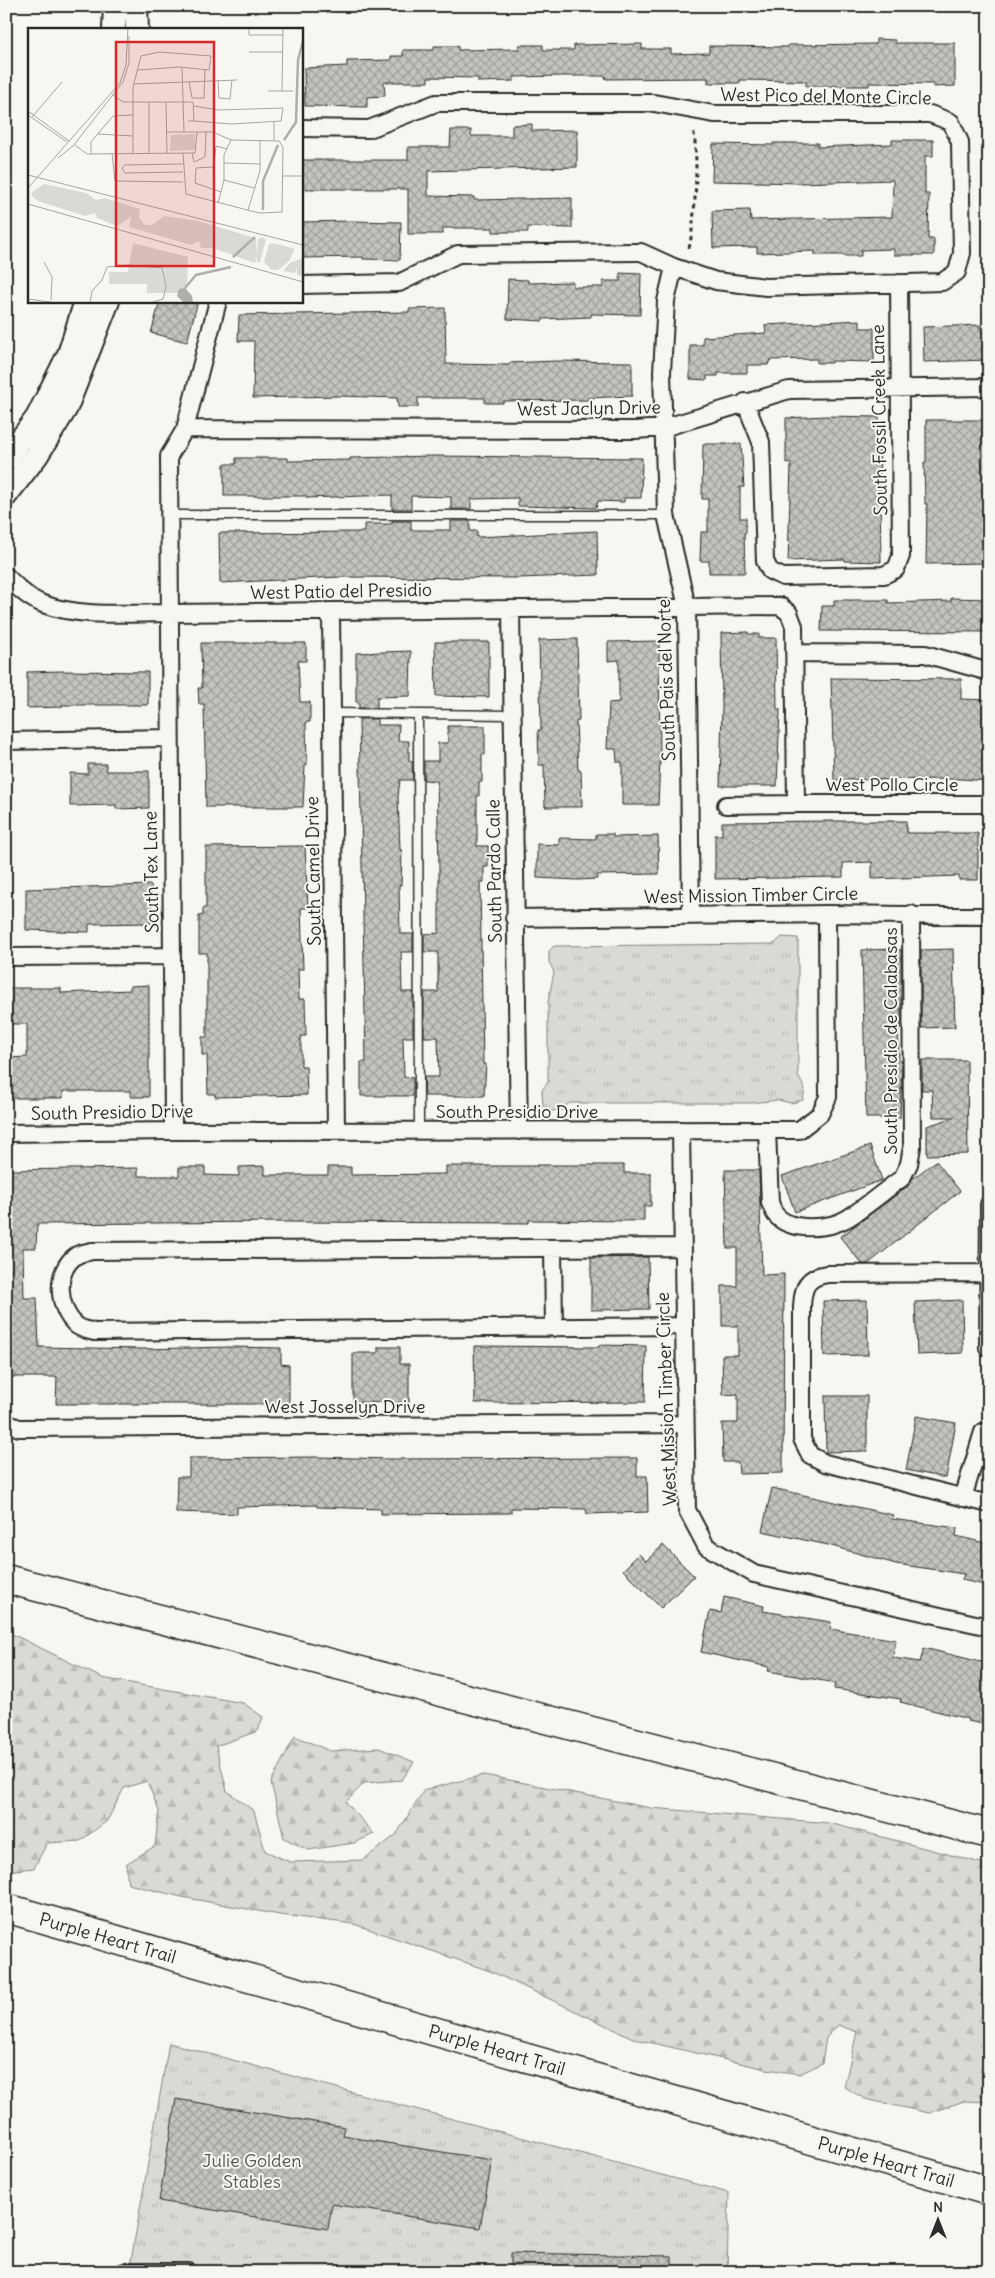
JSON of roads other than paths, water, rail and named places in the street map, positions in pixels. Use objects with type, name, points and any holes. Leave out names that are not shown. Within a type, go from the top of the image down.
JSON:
[{"type":"highway","points":[[6,1579],[989,1834]]},
{"type":"highway","name":"Purple Heart Trail","points":[[6,1908],[989,2191]]},
{"type":"street","points":[[114,28],[115,6]]},
{"type":"street","points":[[136,6],[136,28]]},
{"type":"street","name":"West Pico del Monte Circle","points":[[302,128],[369,129],[436,103],[654,103],[714,114],[930,114],[951,122],[960,142],[962,253],[957,272],[942,282],[766,287],[716,281],[674,267],[641,252],[458,254],[399,283],[302,284]]},
{"type":"street","name":"South Pais del Norte","points":[[674,267],[666,301],[662,372],[666,515],[687,607],[691,915]]},
{"type":"street","name":"South Fossil Creek Lane","points":[[745,402],[762,442],[765,560],[770,571],[783,577],[884,576],[896,569],[901,556],[899,283]]},
{"type":"street","points":[[6,460],[37,418],[69,354],[86,302]]},
{"type":"street","points":[[6,495],[38,454],[66,408],[108,302]]},
{"type":"street","points":[[170,613],[169,456],[185,429],[218,302]]},
{"type":"street","name":"West Jaclyn Drive","points":[[185,429],[635,430],[664,428],[789,390],[989,387]]},
{"type":"street","name":"West Patio del Presidio","points":[[6,576],[24,593],[42,604],[69,612],[170,613],[687,607]]},
{"type":"street","points":[[687,607],[780,606],[789,613],[794,626],[795,652],[796,804]]},
{"type":"street","name":"South Pardo Calle","points":[[511,609],[514,918],[519,1131]]},
{"type":"street","name":"South Camel Drive","points":[[331,611],[336,1131]]},
{"type":"street","name":"South Tex Lane","points":[[170,613],[173,1131]]},
{"type":"street","points":[[795,652],[925,654],[989,672]]},
{"type":"street","points":[[6,740],[170,738]]},
{"type":"street","name":"West Pollo Circle","points":[[726,805],[989,804]]},
{"type":"street","name":"West Mission Timber Circle","points":[[514,918],[827,914],[989,916]]},
{"type":"street","name":"South Presidio Drive","points":[[6,1133],[799,1130],[820,1114],[828,1097],[827,914]]},
{"type":"street","name":"South Presidio de Calabasas","points":[[767,1130],[770,1203],[776,1214],[794,1226],[807,1227],[847,1219],[902,1178],[906,1171],[912,1147],[911,914]]},
{"type":"street","points":[[6,957],[172,956]]},
{"type":"street","name":"West Mission Timber Circle","points":[[680,1130],[688,1510],[706,1546],[754,1574],[989,1627]]},
{"type":"street","points":[[988,1348],[989,1204]]},
{"type":"street","points":[[683,1247],[92,1251],[77,1255],[68,1265],[60,1287],[64,1308],[76,1326],[94,1332],[683,1326]]},
{"type":"street","points":[[554,1248],[554,1328]]},
{"type":"street","points":[[988,1273],[826,1274],[808,1281],[803,1290],[802,1439],[810,1455],[825,1463],[989,1504]]},
{"type":"street","name":"West Josselyn Drive","points":[[6,1423],[19,1428],[685,1424]]},
{"type":"street","points":[[962,1498],[983,1432]]},
{"type":"street","points":[[124,2272],[190,2272]]},
{"type":"lane","points":[[169,515],[666,515]]},
{"type":"lane","points":[[332,714],[511,715]]},
{"type":"lane","points":[[418,714],[419,1131]]},
{"type":"park label","name":"Julie Golden Stables","points":[[252,2170]]}]
